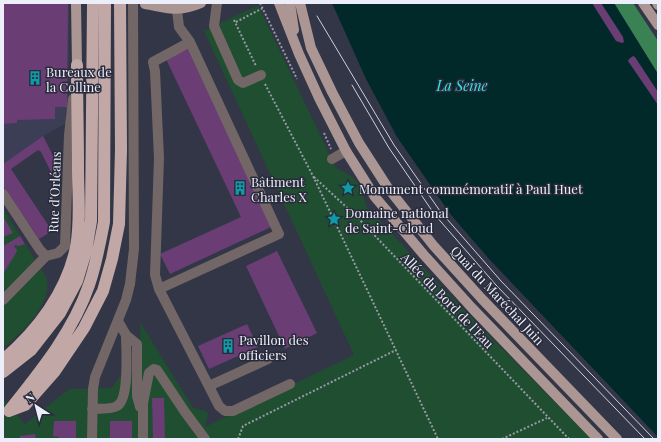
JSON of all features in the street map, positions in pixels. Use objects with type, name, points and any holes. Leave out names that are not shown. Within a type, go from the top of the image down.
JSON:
[{"type":"highway","points":[[93,3],[98,176],[104,222],[98,254],[89,286],[73,321],[47,364],[9,411],[25,405],[55,371],[84,328],[103,291],[112,259],[119,224],[121,150],[120,3]]},
{"type":"highway","points":[[3,372],[31,350],[60,313],[77,281],[86,250],[98,176],[105,3]]},
{"type":"highway","points":[[3,360],[23,343],[51,308],[67,277],[76,248],[79,220],[77,65]]},
{"type":"main road","points":[[76,3],[77,65]]},
{"type":"main road","points":[[145,4],[177,10],[193,7],[201,3]]},
{"type":"main road","points":[[279,3],[299,54]]},
{"type":"main road","points":[[290,3],[299,54]]},
{"type":"main road","points":[[643,3],[658,25]]},
{"type":"main road","name":"Quai du Maréchal Juin","points":[[300,5],[311,48],[332,92],[359,143],[388,188],[433,245],[482,299],[617,439]]},
{"type":"main road","name":"Quai du Maréchal Juin","points":[[299,54],[346,151],[375,196],[424,256],[598,439]]},
{"type":"street","points":[[92,439],[92,409],[95,377],[126,300],[130,284],[134,249],[132,3]]},
{"type":"street","points":[[217,3],[214,26],[238,80],[243,83],[261,75]]},
{"type":"street","points":[[159,288],[279,234],[190,42],[179,27],[177,10]]},
{"type":"street","points":[[190,42],[153,62],[155,71],[159,158],[154,275],[159,288],[221,409],[227,412],[233,410],[290,384]]},
{"type":"street","name":"Rue d'Orléans","points":[[3,194],[6,206],[46,256],[58,253],[65,246],[69,134],[77,65]]},
{"type":"street","points":[[332,159],[346,151]]},
{"type":"street","points":[[3,300],[46,256]]},
{"type":"street","points":[[118,321],[126,334],[137,344],[137,396],[143,416]]},
{"type":"street","points":[[92,409],[112,408],[123,399],[126,383],[126,334]]},
{"type":"street","points":[[209,386],[268,358]]},
{"type":"street","points":[[143,439],[143,403],[149,373],[154,369],[157,370],[185,412],[206,439]]},
{"type":"path","points":[[263,8],[235,21],[313,176],[438,439]]},
{"type":"path","name":"Allée du Bord de l'Eau","points":[[313,176],[356,217],[547,418],[569,439]]},
{"type":"path","points":[[238,439],[242,426],[396,350]]},
{"type":"path","points":[[502,439],[547,418]]},
{"type":"shaded area","name":"Bureaux de la Colline","points":[[3,3],[69,3],[68,109],[66,110],[65,124],[43,136],[3,164]]},
{"type":"green space","points":[[614,3],[633,3],[658,41],[658,74]]},
{"type":"green space","name":"Domaine national de Saint-Cloud","points":[[258,5],[336,168],[349,175],[357,182],[366,206],[437,282],[591,439],[3,439],[3,399],[25,424],[69,389],[112,388],[119,377],[132,377],[142,396],[140,322],[193,408],[208,412],[205,427],[354,355],[204,31]]},
{"type":"green space","points":[[3,209],[46,277],[47,292],[35,316],[16,337],[3,348]]},
{"type":"water","name":"La Seine","points":[[332,3],[614,3],[658,74],[658,437],[490,260],[451,215],[397,137],[366,79]]},
{"type":"building","name":"Bureaux de la Colline","points":[[3,3],[68,3],[67,107],[55,107],[55,119],[17,120],[17,123],[3,124]]},
{"type":"building","points":[[592,3],[601,3],[623,37],[624,42],[622,43],[616,41]]},
{"type":"building","name":"Bâtiment Charles X","points":[[188,49],[271,227],[170,274],[160,254],[241,217],[166,59]]},
{"type":"building","points":[[633,56],[658,92],[658,105],[628,61]]},
{"type":"building","points":[[43,136],[62,173],[56,175],[54,170],[51,172],[41,152],[38,150],[11,169],[52,231],[39,239],[3,186],[3,164]]},
{"type":"building","points":[[4,218],[13,233],[3,237],[3,219]]},
{"type":"building","points":[[20,236],[25,244],[14,246],[17,250],[16,253],[3,274],[3,246]]},
{"type":"building","points":[[277,251],[317,333],[285,349],[246,266]]},
{"type":"building","name":"Pavillon des officiers","points":[[247,324],[258,347],[209,369],[198,346]]},
{"type":"building","points":[[152,398],[164,398],[165,439],[153,439]]},
{"type":"building","points":[[54,421],[76,421],[76,439],[59,439],[59,437],[53,436]]},
{"type":"building","points":[[110,421],[132,421],[132,439],[110,439]]},
{"type":"building","points":[[35,434],[36,439],[20,439],[20,436]]},
{"type":"tram line","points":[[317,16],[394,145],[440,211],[501,281],[654,439]]},
{"type":"tram line","points":[[352,85],[389,148],[435,215],[496,285],[645,439]]},
{"type":"place","name":"Bureaux de la Colline","points":[[35,78]]},
{"type":"place","name":"Bâtiment Charles X","points":[[240,188]]},
{"type":"place","name":"Monument commémoratif à Paul Huet","points":[[348,188]]},
{"type":"place","name":"Domaine national de Saint-Cloud","points":[[334,219]]},
{"type":"place","name":"Pavillon des officiers","points":[[228,346]]}]
